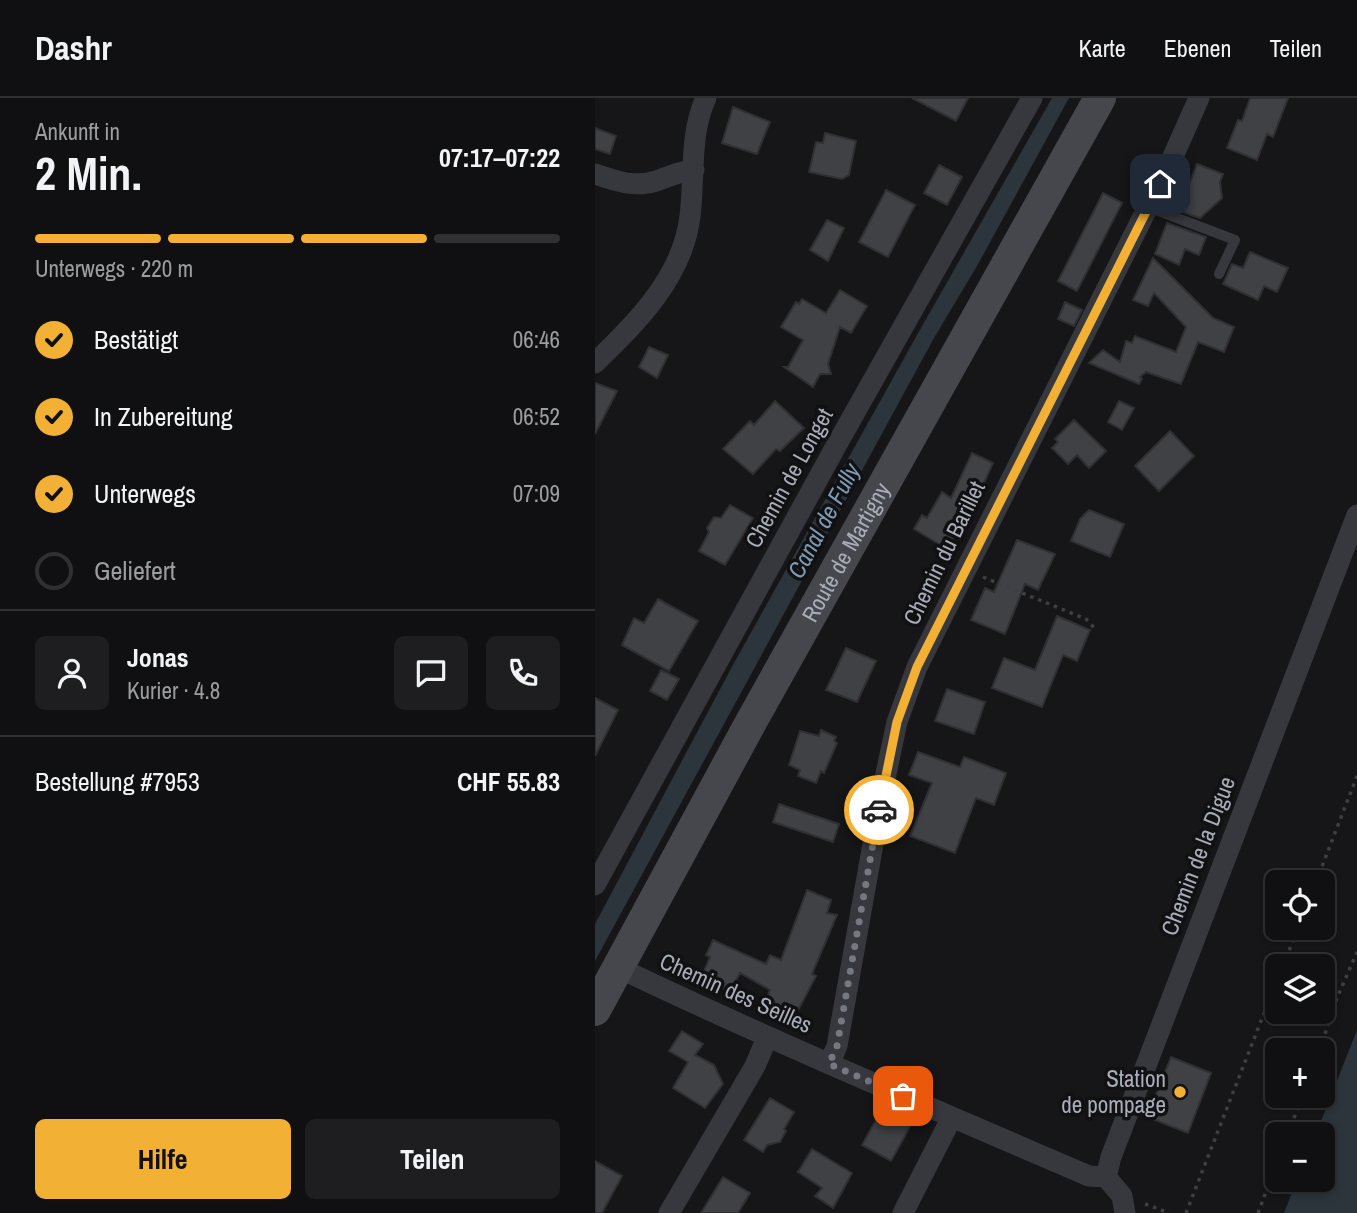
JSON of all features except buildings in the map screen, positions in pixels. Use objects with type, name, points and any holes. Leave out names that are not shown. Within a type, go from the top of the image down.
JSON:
[{"type":"main road","name":"Route de Martigny","points":[[595,1010],[809,616],[1100,98]]},
{"type":"street","points":[[595,363],[640,318],[663,286],[682,251],[690,218],[696,126],[706,98]]},
{"type":"street","name":"Chemin de Longet","points":[[595,885],[836,446],[1033,98]]},
{"type":"street","name":"Chemin du Barillet","points":[[829,1064],[837,1046],[897,722],[917,667],[1148,208],[1199,98]]},
{"type":"street","points":[[595,174],[637,185],[657,181],[676,172],[694,170]]},
{"type":"street","name":"Chemin de la Digue","points":[[1106,1177],[1116,1144],[1357,515]]},
{"type":"street","name":"Chemin des Seilles","points":[[617,967],[767,1038],[1089,1176],[1106,1177]]},
{"type":"street","points":[[669,1213],[755,1066],[767,1038]]},
{"type":"street","points":[[902,1213],[953,1117]]},
{"type":"street","points":[[1106,1177],[1122,1196],[1125,1213]]},
{"type":"lane","points":[[1148,208],[1235,240],[1219,274]]},
{"type":"path","points":[[965,569],[1086,619],[1096,630]]},
{"type":"path","points":[[1321,870],[1357,776]]},
{"type":"path","points":[[1324,1038],[1334,1005],[1357,951]]},
{"type":"path","points":[[1187,1213],[1265,1011]]},
{"type":"path","points":[[1258,1213],[1266,1192]]},
{"type":"water","name":"Canal de Fully","points":[[1052,98],[1069,98],[977,266],[934,338],[595,961],[595,924],[734,663]]},
{"type":"water","points":[[1357,1030],[1357,1213],[1284,1213],[1292,1192],[1335,1192],[1335,1122],[1321,1122],[1326,1108],[1335,1108],[1335,1086]]},
{"type":"way so far","points":[[879,810],[837,1046],[829,1064],[903,1096]]},
{"type":"place","name":"Station de pompage","points":[[1180,1092]]},
{"type":"route","points":[[879,810],[897,722],[917,667],[1160,184]]}]
